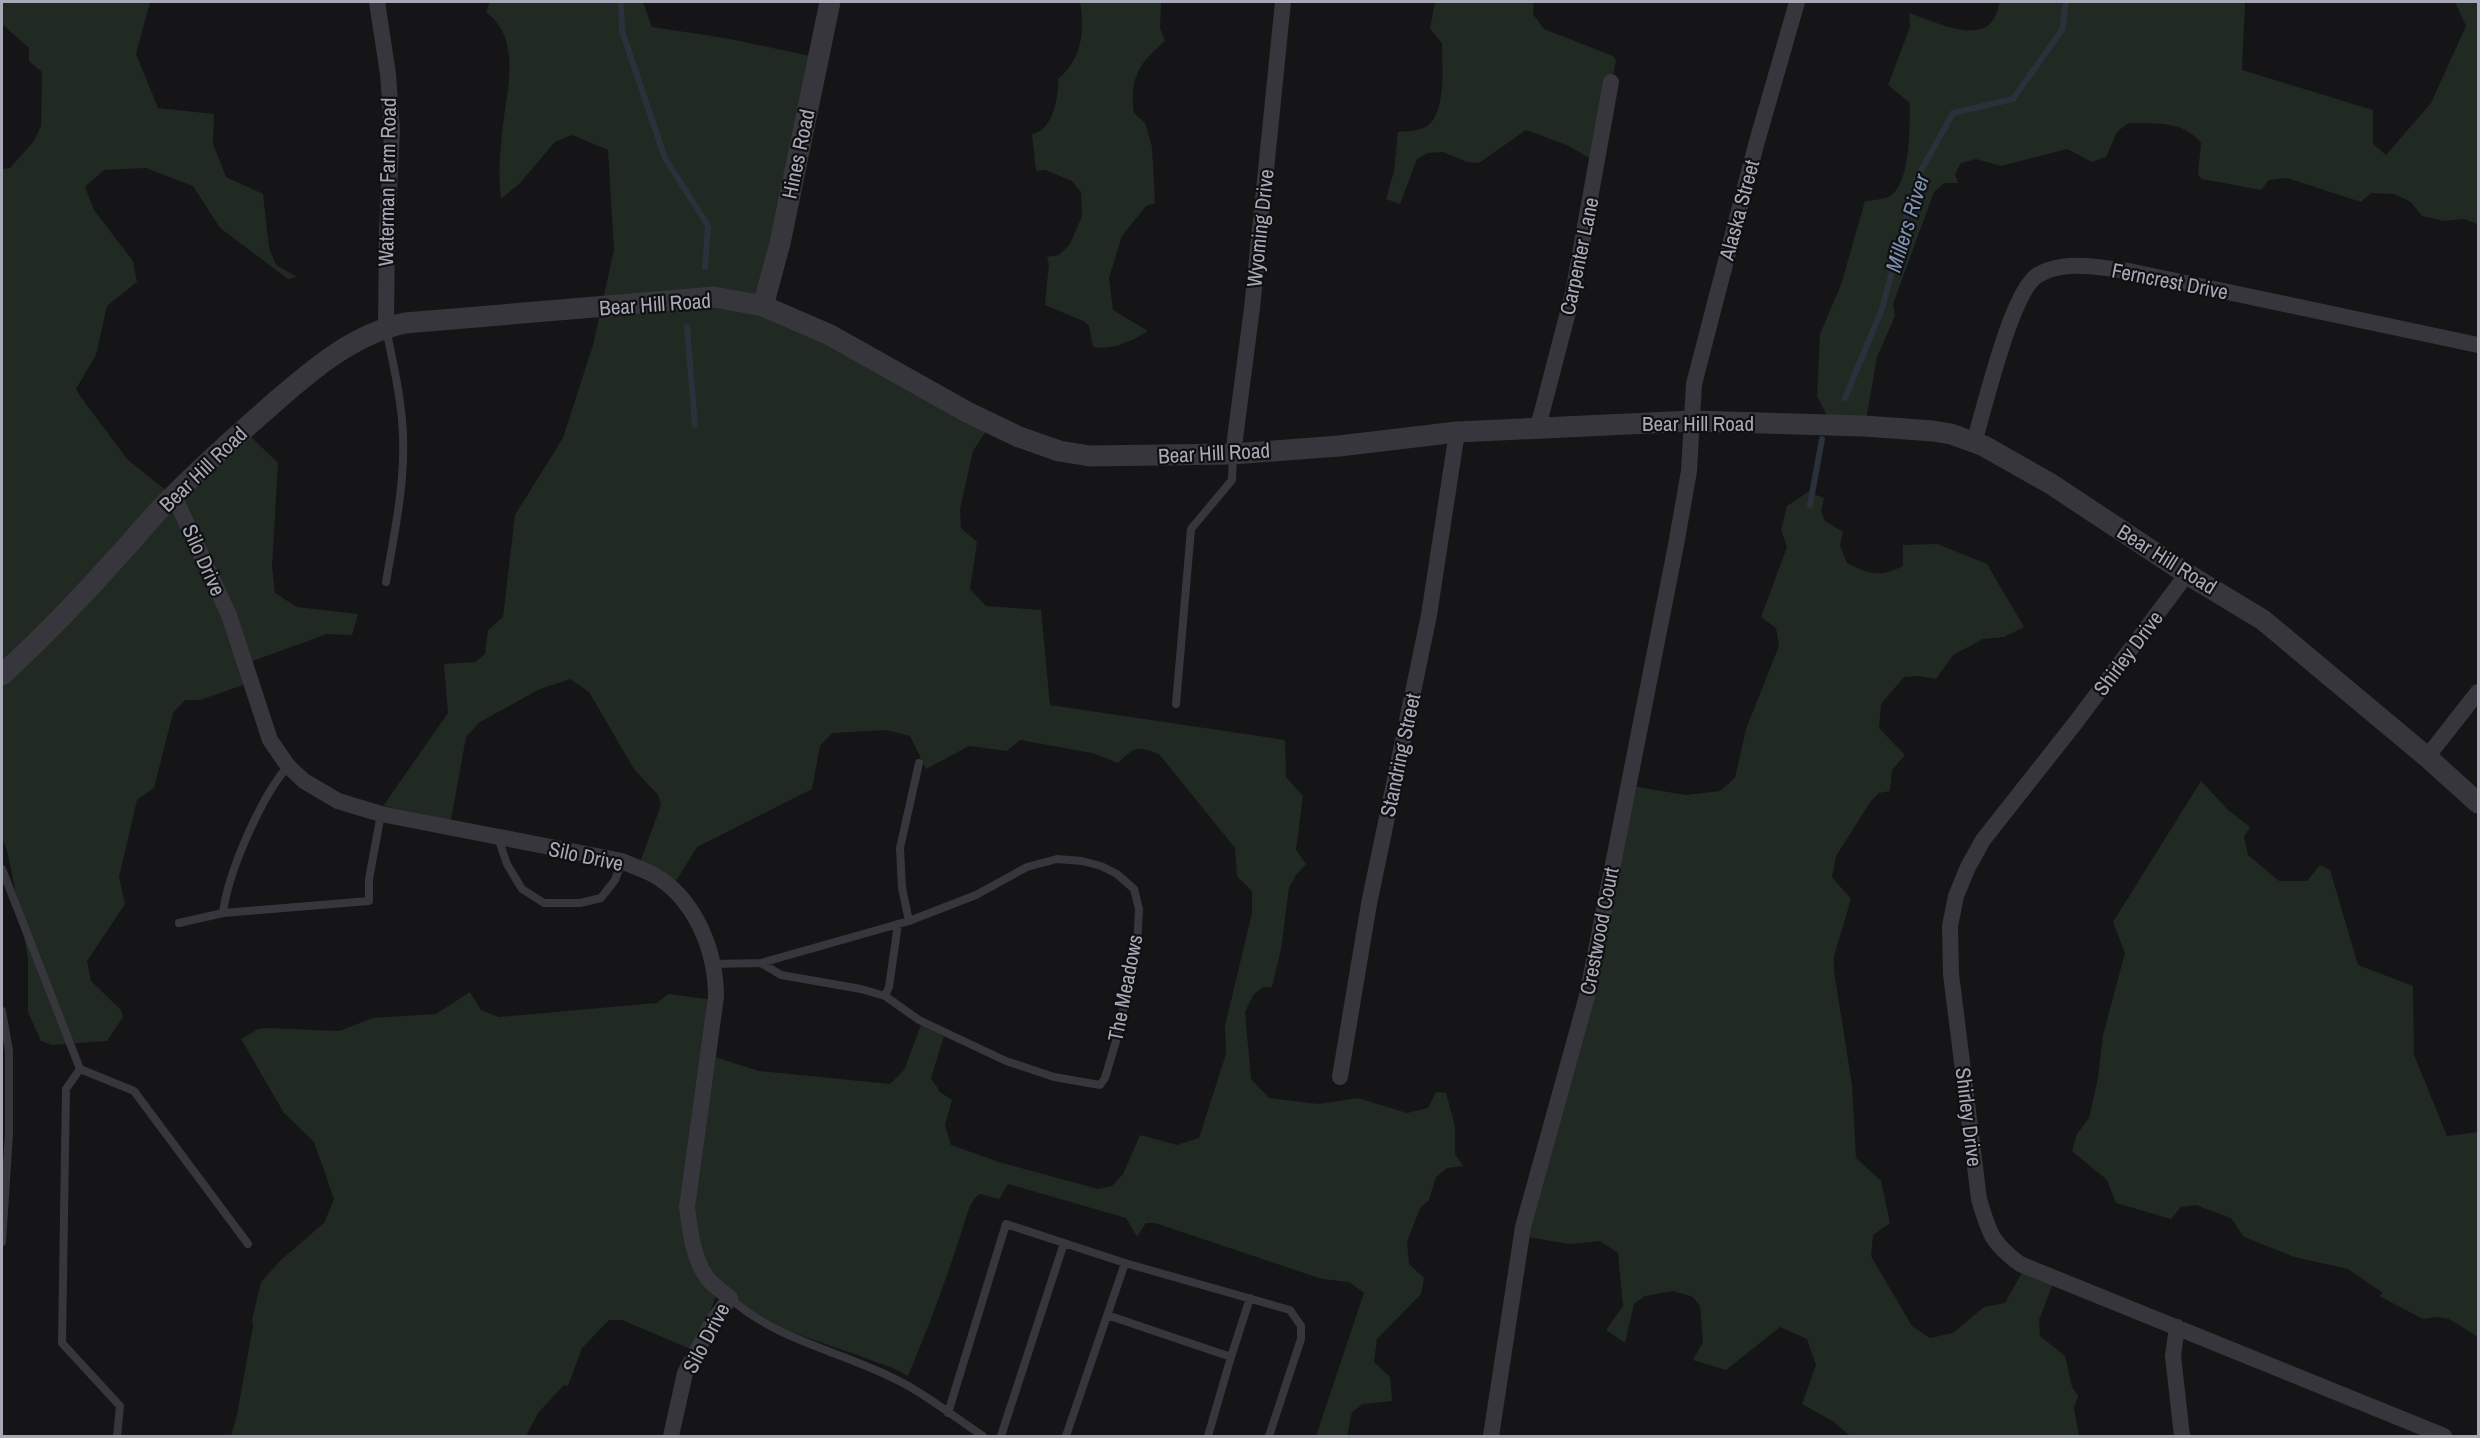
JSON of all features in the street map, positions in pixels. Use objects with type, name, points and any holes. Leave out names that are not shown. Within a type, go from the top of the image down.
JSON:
[{"type":"street","name":"Waterman Farm Road","points":[[377,2],[388,74],[392,130],[387,230],[386,327]]},
{"type":"street","name":"Hines Road","points":[[763,306],[780,243],[830,2]]},
{"type":"street","name":"Wyoming Drive","points":[[1233,454],[1252,308],[1283,2]]},
{"type":"street","name":"Alaska Street","points":[[1692,421],[1694,384],[1756,145],[1797,2]]},
{"type":"street","name":"Carpenter Lane","points":[[1538,427],[1573,293],[1611,82]]},
{"type":"street","name":"Ferncrest Drive","points":[[1974,442],[2016,306],[2025,288],[2037,275],[2068,267],[2091,266],[2129,271],[2478,345]]},
{"type":"street","name":"Bear Hill Road","points":[[2,675],[73,605],[174,496],[239,432],[331,356],[363,337],[386,327],[405,323],[714,297],[763,306],[830,334],[978,417],[1019,437],[1059,451],[1090,456],[1233,454],[1339,446],[1456,432],[1692,421],[1933,431],[1974,442],[2051,484],[2187,574],[2263,620],[2427,757],[2478,803]]},
{"type":"street","name":"Crestwood Court","points":[[1491,1437],[1523,1227],[1587,996],[1676,545],[1689,471],[1692,421]]},
{"type":"street","name":"Standring Street","points":[[1340,1077],[1369,904],[1429,615],[1456,432]]},
{"type":"street","name":"Silo Drive","points":[[174,496],[229,615],[263,725],[270,740],[288,766],[304,781],[338,801],[381,814],[622,861],[654,875],[681,896],[699,924],[716,980],[716,998],[687,1207],[690,1236],[697,1257],[708,1279],[730,1298],[713,1321],[685,1373],[671,1437]]},
{"type":"street","name":"Shirley Drive","points":[[2187,574],[2076,722],[1983,840],[1956,896],[1950,926],[1951,974],[1979,1199],[1990,1236],[2003,1251],[2020,1264],[2445,1437]]},
{"type":"street","points":[[2427,757],[2478,692]]},
{"type":"street","points":[[2177,1327],[2174,1356],[2182,1437]]},
{"type":"lane","points":[[386,327],[402,413],[404,440],[400,495],[386,582]]},
{"type":"lane","points":[[1176,704],[1191,529],[1232,480],[1233,454]]},
{"type":"lane","points":[[909,921],[902,888],[900,848],[919,763]]},
{"type":"lane","points":[[223,913],[225,894],[235,866],[274,781],[288,766]]},
{"type":"lane","points":[[179,923],[223,913],[369,901],[369,879],[381,814]]},
{"type":"lane","points":[[498,838],[507,864],[522,889],[544,903],[580,903],[601,897],[615,880],[622,861]]},
{"type":"lane","name":"The Meadows","points":[[712,964],[760,963],[909,921],[976,895],[1027,867],[1057,859],[1082,861],[1118,874],[1134,889],[1139,909],[1137,949],[1116,1041],[1105,1078],[1100,1085],[1054,1077],[1005,1061],[919,1020],[885,996],[861,989],[781,975],[760,963]]},
{"type":"lane","points":[[2,869],[80,1069],[134,1091],[248,1244]]},
{"type":"lane","points":[[885,996],[889,987],[898,924]]},
{"type":"lane","points":[[2,1011],[9,1051],[9,1134],[2,1242]]},
{"type":"lane","points":[[80,1069],[66,1089],[62,1343],[120,1406],[117,1437]]},
{"type":"lane","points":[[948,1413],[1006,1224],[1125,1263],[1290,1310],[1301,1326],[1301,1339],[1269,1437]]},
{"type":"lane","points":[[1001,1437],[1064,1243]]},
{"type":"lane","points":[[1066,1437],[1125,1263]]},
{"type":"lane","points":[[730,1298],[759,1320],[903,1383],[983,1437]]},
{"type":"lane","points":[[1208,1437],[1250,1298]]},
{"type":"lane","points":[[1107,1315],[1231,1357]]},
{"type":"shaded area","points":[[2,2],[150,2],[136,54],[158,108],[214,114],[213,144],[226,177],[263,194],[269,248],[276,265],[297,277],[288,279],[220,228],[193,186],[146,168],[104,170],[85,187],[94,210],[133,261],[137,282],[107,306],[96,355],[76,389],[80,396],[128,460],[168,492],[244,430],[278,463],[272,567],[275,593],[297,607],[358,614],[352,635],[327,634],[250,662],[246,684],[200,700],[185,700],[173,713],[154,788],[137,800],[119,877],[125,904],[87,961],[91,981],[121,1010],[123,1017],[107,1041],[52,1045],[41,1041],[28,1012],[28,958],[8,854],[2,837],[2,169],[10,168],[34,141],[41,126],[42,72],[29,61],[29,48],[2,24]]},
{"type":"shaded area","points":[[490,2],[643,2],[652,27],[725,38],[820,58],[769,299],[994,419],[973,451],[960,509],[961,528],[977,542],[970,589],[986,606],[1041,610],[1050,705],[1285,740],[1286,777],[1303,796],[1296,850],[1306,864],[1296,875],[1289,888],[1281,949],[1272,987],[1263,987],[1253,995],[1245,1012],[1251,1079],[1269,1098],[1318,1104],[1358,1098],[1407,1113],[1428,1108],[1436,1092],[1446,1093],[1455,1126],[1455,1154],[1463,1166],[1447,1168],[1436,1177],[1429,1200],[1420,1208],[1407,1242],[1409,1264],[1424,1278],[1421,1294],[1377,1339],[1374,1362],[1390,1377],[1392,1401],[1363,1404],[1352,1412],[1347,1436],[1316,1436],[1364,1293],[1349,1282],[1322,1279],[1155,1223],[1146,1223],[1137,1237],[1126,1218],[1008,1184],[999,1199],[980,1194],[971,1205],[930,1322],[908,1376],[893,1368],[772,1325],[719,1288],[695,1351],[622,1320],[609,1320],[582,1348],[568,1386],[564,1385],[538,1413],[526,1436],[231,1436],[237,1415],[253,1326],[252,1320],[261,1282],[281,1260],[324,1223],[334,1199],[314,1142],[284,1113],[241,1039],[258,1029],[339,1031],[373,1018],[436,1014],[470,992],[481,1010],[499,1017],[657,1003],[668,994],[713,1000],[712,1056],[759,1071],[890,1084],[904,1070],[921,1025],[944,1036],[931,1078],[940,1092],[952,1100],[945,1125],[951,1145],[999,1162],[1098,1189],[1112,1186],[1123,1174],[1140,1135],[1177,1145],[1199,1138],[1226,1054],[1225,1026],[1252,913],[1252,891],[1237,876],[1235,848],[1159,754],[1140,749],[1132,751],[1118,763],[1092,753],[1020,740],[1007,751],[969,746],[926,769],[910,736],[886,730],[832,733],[820,746],[812,789],[697,847],[673,886],[639,865],[661,805],[658,795],[634,769],[589,692],[570,679],[540,689],[480,722],[466,737],[451,820],[383,806],[448,713],[444,664],[475,662],[485,654],[488,630],[503,617],[515,515],[563,438],[593,345],[614,250],[608,150],[572,135],[555,142],[520,183],[501,199],[500,153],[509,65],[504,36],[497,23],[486,12]]},
{"type":"shaded area","points":[[1080,2],[1161,2],[1160,28],[1165,41],[1142,64],[1133,90],[1134,113],[1145,123],[1152,147],[1155,203],[1146,206],[1122,236],[1109,278],[1113,310],[1148,331],[1128,342],[1101,348],[1093,347],[1089,326],[1083,321],[1045,305],[1049,264],[1047,257],[1059,255],[1070,244],[1082,216],[1081,192],[1072,181],[1045,170],[1036,171],[1032,134],[1045,127],[1050,120],[1056,103],[1058,79],[1072,63],[1077,53],[1082,34]]},
{"type":"shaded area","points":[[1435,2],[1534,2],[1533,14],[1544,29],[1613,56],[1616,60],[1600,146],[1589,158],[1569,146],[1526,130],[1479,163],[1467,162],[1443,152],[1428,153],[1417,159],[1400,204],[1386,199],[1394,171],[1398,132],[1421,129],[1430,124],[1440,104],[1442,43],[1430,29]]},
{"type":"shaded area","points":[[2000,2],[2245,2],[2242,70],[2373,110],[2373,144],[2386,155],[2431,103],[2466,26],[2455,2],[2478,2],[2478,224],[2464,219],[2444,221],[2422,216],[2411,202],[2394,194],[2371,193],[2361,202],[2287,178],[2269,180],[2261,190],[2202,179],[2198,175],[2201,143],[2186,130],[2168,125],[2128,123],[2117,132],[2106,157],[2092,162],[2067,149],[2001,166],[1976,159],[1961,163],[1955,174],[1958,183],[1944,183],[1934,192],[1893,304],[1895,316],[1877,357],[1866,420],[1828,418],[1817,396],[1820,334],[1841,285],[1865,201],[1886,198],[1896,191],[1908,154],[1910,103],[1888,85],[1910,27],[1909,13],[1941,25],[1976,30],[1986,27],[1993,20]]},
{"type":"shaded area","points":[[1808,492],[1824,498],[1821,512],[1825,521],[1843,532],[1840,546],[1847,563],[1868,572],[1887,572],[1903,566],[1903,545],[1937,544],[1987,564],[2024,627],[2004,637],[1983,639],[1953,655],[1936,679],[1919,676],[1904,677],[1881,704],[1879,728],[1905,755],[1892,770],[1890,791],[1879,793],[1871,801],[1836,856],[1832,877],[1851,899],[1834,956],[1834,971],[1852,1085],[1856,1158],[1881,1181],[1890,1223],[1873,1235],[1871,1256],[1912,1326],[1930,1338],[1953,1333],[1984,1307],[2005,1303],[2028,1262],[2057,1273],[2039,1320],[2040,1336],[2065,1356],[2072,1387],[2078,1396],[2074,1408],[2079,1436],[1850,1436],[1834,1422],[1802,1404],[1816,1365],[1807,1339],[1780,1327],[1726,1370],[1693,1360],[1703,1342],[1700,1306],[1693,1297],[1673,1291],[1645,1296],[1634,1304],[1625,1343],[1606,1330],[1623,1306],[1618,1253],[1600,1241],[1570,1244],[1527,1237],[1632,786],[1686,795],[1720,791],[1735,778],[1746,729],[1779,646],[1776,628],[1761,617],[1787,547],[1781,530],[1787,506]]},
{"type":"shaded area","points":[[2201,781],[2228,810],[2250,827],[2244,837],[2248,855],[2279,881],[2307,881],[2320,865],[2330,870],[2358,965],[2413,986],[2414,1055],[2447,1136],[2478,1132],[2478,1337],[2449,1319],[2437,1317],[2423,1319],[2379,1296],[2383,1293],[2348,1269],[2294,1257],[2244,1237],[2231,1218],[2196,1205],[2181,1207],[2171,1219],[2116,1203],[2107,1180],[2072,1151],[2077,1134],[2089,1118],[2098,1078],[2103,1035],[2125,953],[2113,922]]},
{"type":"waterway","points":[[621,2],[622,31],[665,158],[708,226],[705,267]]},
{"type":"waterway","name":"Millers River","points":[[1845,398],[1882,309],[1917,178],[1953,113],[2013,99],[2062,30],[2066,2]]},
{"type":"waterway","points":[[687,327],[695,425]]},
{"type":"waterway","name":"Millers River","points":[[1810,505],[1822,439]]}]
